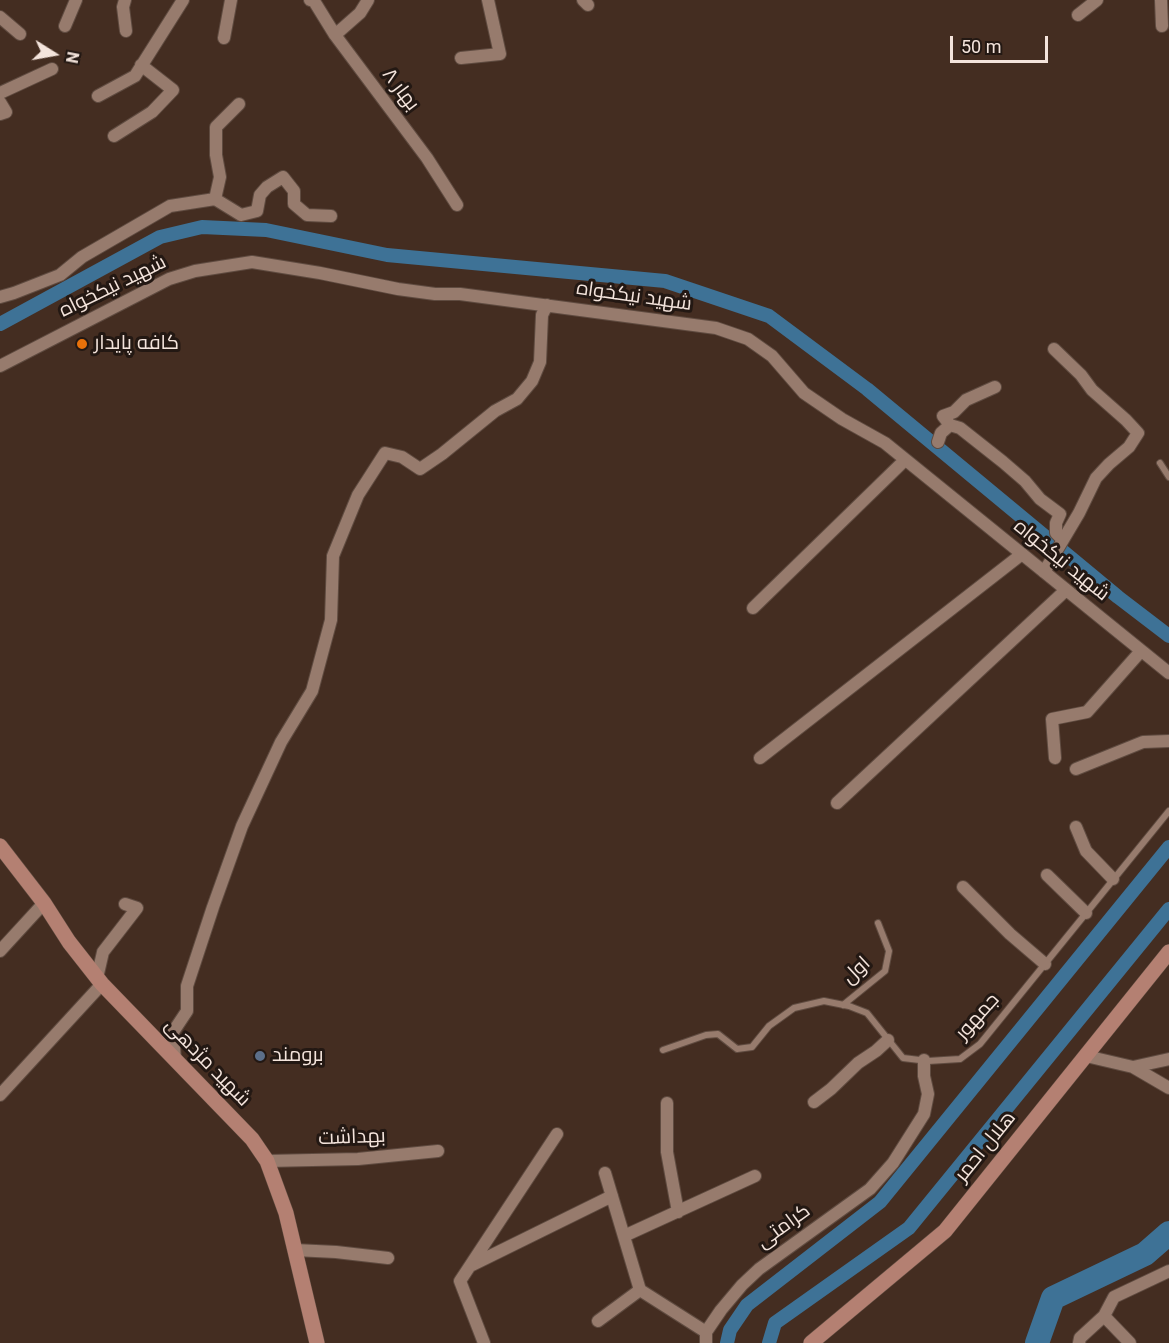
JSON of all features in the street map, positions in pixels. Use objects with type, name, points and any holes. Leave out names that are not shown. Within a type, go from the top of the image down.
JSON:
[{"type":"main road","name":"شهید مژدهی","points":[[0,846],[100,981],[252,1138],[267,1161],[283,1204],[317,1343]]},
{"type":"main road","name":"هلال احمر","points":[[811,1343],[945,1231],[1169,952]]},
{"type":"street","points":[[66,26],[76,0]]},
{"type":"street","points":[[125,0],[123,7],[126,31]]},
{"type":"street","points":[[99,96],[135,75],[183,0]]},
{"type":"street","points":[[224,38],[231,0]]},
{"type":"street","name":"بهار ۸","points":[[310,0],[314,2],[335,35],[427,158],[457,205]]},
{"type":"street","points":[[335,35],[360,12],[368,0]]},
{"type":"street","points":[[461,58],[500,54],[488,0]]},
{"type":"street","points":[[1078,15],[1097,0]]},
{"type":"street","points":[[1161,0],[1162,26]]},
{"type":"street","points":[[0,17],[20,34]]},
{"type":"street","points":[[114,136],[152,112],[173,90],[141,65]]},
{"type":"street","points":[[0,93],[52,69]]},
{"type":"street","points":[[0,102],[6,111],[0,114]]},
{"type":"street","points":[[215,199],[220,177],[216,154],[216,127],[239,104]]},
{"type":"street","points":[[0,297],[60,275],[82,257],[170,206],[215,199],[241,215],[257,211],[260,195],[267,187],[283,177],[294,191],[294,204],[307,214],[331,216]]},
{"type":"street","name":"شهید نیکخواه","points":[[0,366],[169,279],[195,271],[252,262],[398,289],[435,294],[460,294],[716,328],[748,339],[772,356],[804,393],[842,419],[885,443],[1169,674]]},
{"type":"street","points":[[175,1060],[174,1032],[187,1011],[187,986],[239,836],[281,742],[312,691],[331,620],[333,556],[358,495],[385,453],[402,457],[420,469],[495,411],[517,399],[532,381],[540,362],[542,315],[546,305]]},
{"type":"street","points":[[1044,572],[1061,545],[1096,478],[1129,447],[1138,433],[1092,390],[1081,375],[1054,349]]},
{"type":"street","points":[[995,387],[966,400],[954,412],[943,416],[950,425],[960,428],[1003,462],[1025,481],[1040,499],[1060,514],[1056,523],[1056,533],[1061,545]]},
{"type":"street","points":[[938,442],[941,433],[950,425]]},
{"type":"street","points":[[753,608],[905,460]]},
{"type":"street","points":[[760,758],[1022,554]]},
{"type":"street","points":[[837,803],[1066,590]]},
{"type":"street","points":[[1055,758],[1052,719],[1087,712],[1141,651]]},
{"type":"street","points":[[1076,769],[1143,742],[1169,741]]},
{"type":"street","points":[[1076,827],[1086,851],[1113,879]]},
{"type":"street","points":[[1047,875],[1086,913]]},
{"type":"street","points":[[963,887],[1010,934],[1045,964]]},
{"type":"street","points":[[0,951],[44,903]]},
{"type":"street","points":[[0,1095],[100,981],[103,952],[137,908],[125,904]]},
{"type":"street","points":[[814,1102],[888,1040]]},
{"type":"street","points":[[1086,1056],[1133,1066],[1169,1088]]},
{"type":"street","points":[[1133,1066],[1169,1059]]},
{"type":"street","name":"کرامتی","points":[[706,1338],[728,1302],[759,1269],[870,1189],[893,1163],[924,1114],[928,1094],[924,1076],[924,1060]]},
{"type":"street","points":[[667,1103],[668,1152],[678,1212]]},
{"type":"street","points":[[484,1343],[460,1281],[557,1134]]},
{"type":"street","name":"بهداشت","points":[[267,1161],[358,1159],[438,1150]]},
{"type":"street","points":[[605,1173],[640,1290],[706,1338]]},
{"type":"street","points":[[624,1236],[755,1176]]},
{"type":"street","points":[[471,1265],[612,1196]]},
{"type":"street","points":[[295,1250],[388,1258]]},
{"type":"street","points":[[1079,1343],[1080,1338],[1104,1316],[1114,1297],[1169,1271]]},
{"type":"street","points":[[598,1321],[640,1290]]},
{"type":"street","points":[[1104,1316],[1130,1343]]},
{"type":"lane","points":[[1160,463],[1169,477]]},
{"type":"lane","name":"جمهور","points":[[663,1050],[706,1035],[718,1034],[737,1049],[752,1047],[769,1026],[794,1008],[824,1001],[867,1013],[903,1058],[960,1059],[980,1044],[1169,811]]},
{"type":"lane","name":"اول","points":[[843,1005],[885,971],[889,951],[878,923]]},
{"type":"waterway","points":[[0,324],[160,237],[202,227],[266,230],[387,255],[665,281],[769,316],[867,389],[1118,597],[1169,636]]},
{"type":"waterway","points":[[727,1343],[730,1330],[747,1305],[880,1202],[1169,847]]},
{"type":"waterway","points":[[769,1343],[775,1323],[909,1228],[1169,909]]},
{"type":"waterway","points":[[1037,1343],[1053,1298],[1145,1254],[1169,1233]]},
{"type":"place","name":"کافه پایدار","points":[[82,344]]},
{"type":"place","name":"برومند","points":[[260,1056]]}]
